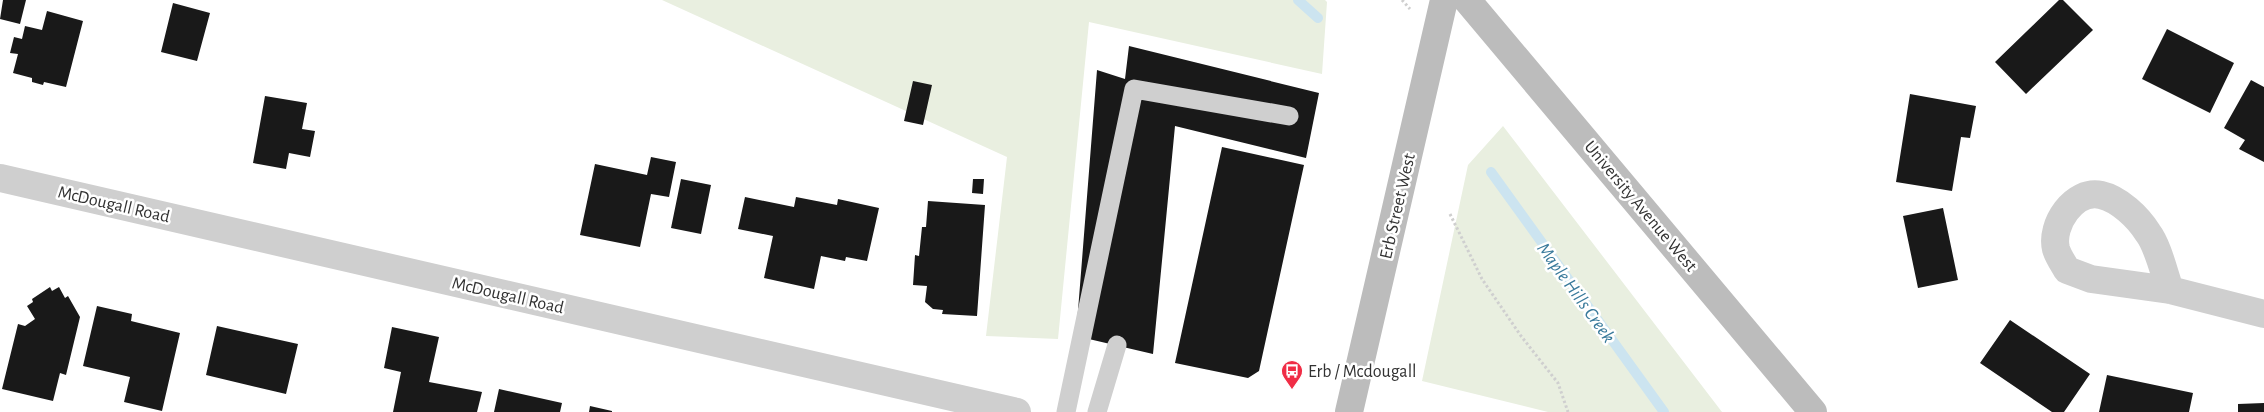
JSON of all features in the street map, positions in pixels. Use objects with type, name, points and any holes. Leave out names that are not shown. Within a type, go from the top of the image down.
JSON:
[{"type":"main road","name":"Erb Street West","points":[[1349,412],[1444,0]]},
{"type":"main road","name":"University Avenue West","points":[[1467,0],[1813,412]]},
{"type":"street","name":"McDougall Road","points":[[0,178],[1017,412]]},
{"type":"street","points":[[2170,290],[2264,314]]},
{"type":"lane","points":[[1066,412],[1134,89],[1289,116]]},
{"type":"lane","points":[[1097,412],[1117,345]]},
{"type":"path","points":[[1450,214],[1482,279],[1521,336],[1558,383],[1568,412]]},
{"type":"green space","points":[[662,0],[1325,0],[1327,2],[1322,74],[1089,22],[1058,339],[986,336],[1007,157]]},
{"type":"green space","points":[[1503,126],[1722,412],[1548,412],[1422,381],[1468,165]]},
{"type":"building","points":[[3,0],[26,0],[20,24],[0,19]]},
{"type":"building","points":[[2059,0],[2063,0],[2093,30],[2026,94],[1995,62]]},
{"type":"building","points":[[173,3],[210,13],[197,61],[161,52]]},
{"type":"building","points":[[47,11],[83,21],[66,87],[44,82],[43,85],[32,82],[32,78],[13,73],[18,54],[10,53],[14,37],[22,39],[25,26],[42,30]]},
{"type":"building","points":[[2167,29],[2234,63],[2210,113],[2142,79]]},
{"type":"building","points":[[1129,46],[1319,93],[1306,158],[1175,126],[1153,354],[1076,336],[1097,70],[1125,79]]},
{"type":"building","points":[[2251,80],[2264,87],[2264,162],[2239,149],[2245,140],[2224,128]]},
{"type":"building","points":[[913,81],[932,85],[923,125],[904,121]]},
{"type":"building","points":[[1910,94],[1976,106],[1970,138],[1961,137],[1952,191],[1896,182]]},
{"type":"building","points":[[265,96],[307,103],[302,129],[315,131],[310,157],[289,153],[286,169],[253,163]]},
{"type":"building","points":[[1222,147],[1304,165],[1259,371],[1248,378],[1175,363]]},
{"type":"building","points":[[651,157],[676,162],[669,197],[651,194],[640,247],[580,235],[595,164],[647,175]]},
{"type":"building","points":[[681,179],[711,185],[701,234],[671,228]]},
{"type":"building","points":[[973,179],[984,179],[983,194],[972,193]]},
{"type":"building","points":[[745,197],[794,207],[796,197],[837,205],[838,199],[879,208],[867,261],[846,257],[845,261],[821,256],[814,289],[764,278],[773,236],[738,229]]},
{"type":"building","points":[[928,201],[985,205],[977,316],[942,314],[943,310],[933,309],[925,302],[927,286],[913,285],[915,255],[919,256],[922,227],[926,227]]},
{"type":"building","points":[[1943,208],[1958,280],[1918,288],[1903,216]]},
{"type":"building","points":[[50,287],[52,291],[59,287],[65,298],[68,296],[80,317],[66,375],[60,373],[53,401],[2,389],[18,324],[25,326],[35,319],[27,306],[33,302],[32,299]]},
{"type":"building","points":[[97,306],[132,314],[131,321],[180,333],[162,411],[124,402],[130,377],[83,366]]},
{"type":"building","points":[[2010,320],[2090,374],[2064,412],[2052,412],[1980,363]]},
{"type":"building","points":[[217,326],[298,344],[286,394],[206,375]]},
{"type":"building","points":[[392,327],[439,337],[429,382],[482,392],[477,412],[393,412],[401,372],[384,368]]},
{"type":"building","points":[[2107,375],[2193,393],[2189,412],[2099,412]]},
{"type":"building","points":[[499,389],[562,403],[560,412],[494,412]]},
{"type":"building","points":[[2264,403],[2264,412],[2238,412],[2238,404]]},
{"type":"building","points":[[590,406],[612,411],[612,412],[589,412]]},
{"type":"waterway","name":"Maple Hills Creek","points":[[1298,0],[1318,18]]},
{"type":"waterway","name":"Maple Hills Creek","points":[[1491,172],[1664,412]]},
{"type":"place","name":"Erb / Mcdougall","points":[[1292,390]]}]
